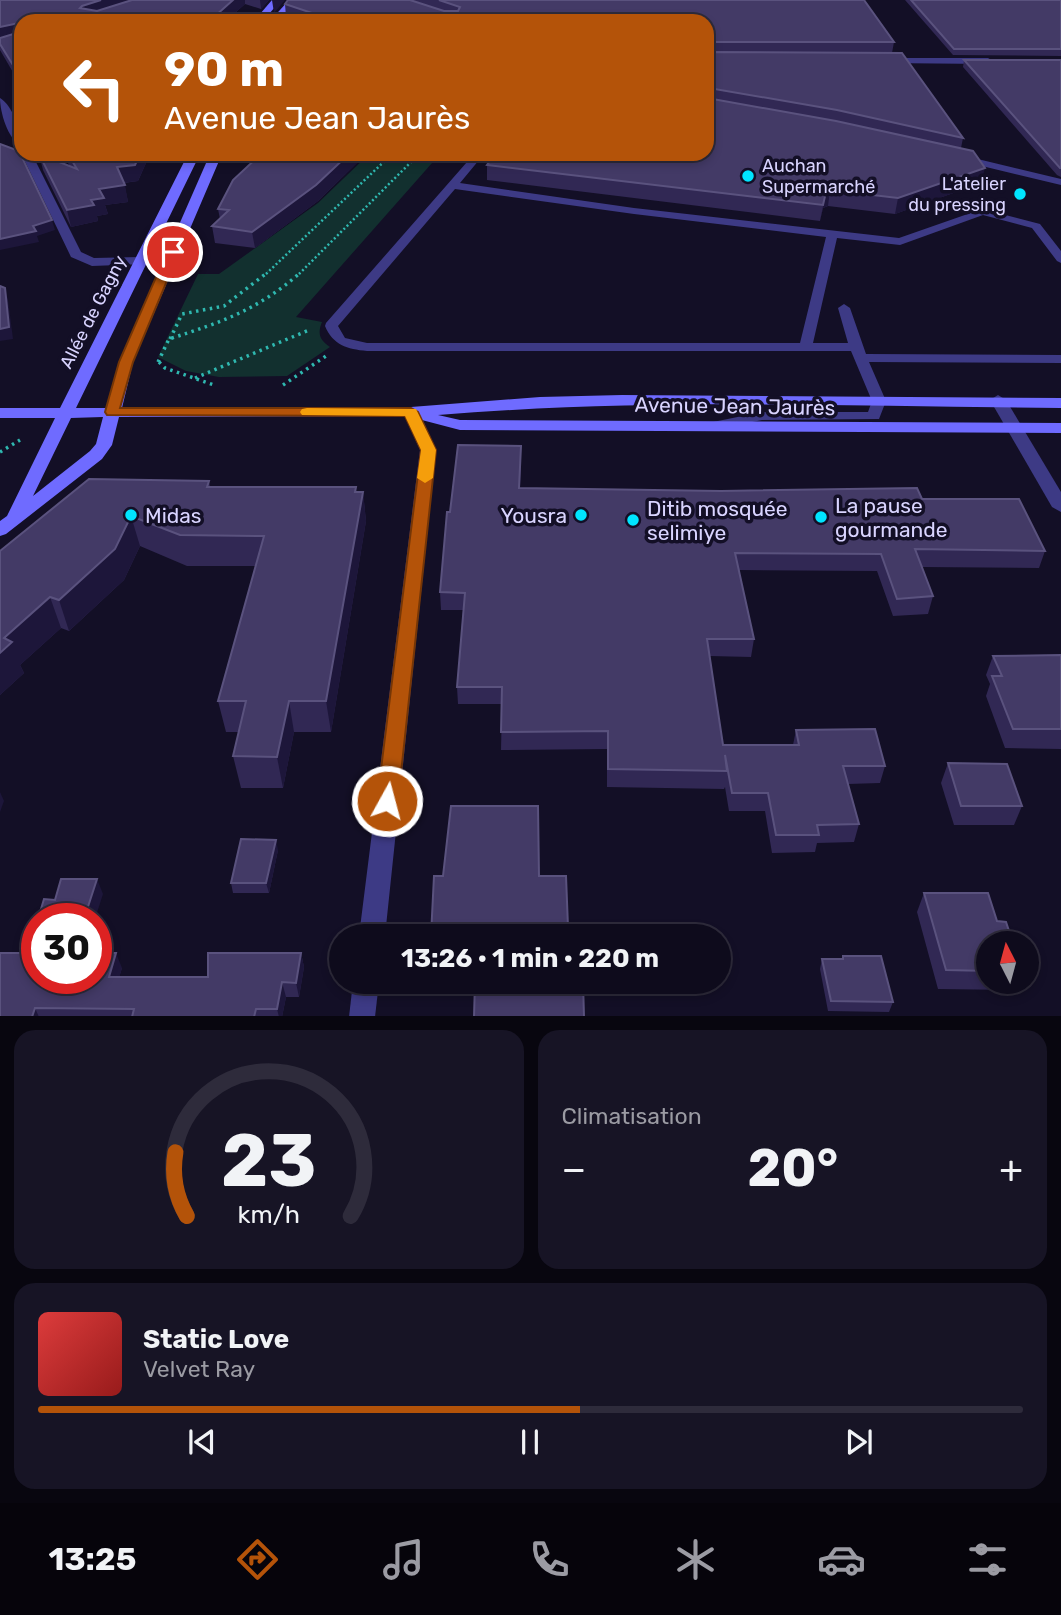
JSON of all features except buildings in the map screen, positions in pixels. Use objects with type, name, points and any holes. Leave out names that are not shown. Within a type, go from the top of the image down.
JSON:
[{"type":"main road","points":[[264,14],[276,0]]},
{"type":"main road","points":[[281,14],[295,0]]},
{"type":"main road","name":"Allée de Gagny","points":[[7,524],[190,161]]},
{"type":"main road","points":[[7,524],[96,456],[104,445],[126,362],[213,161]]},
{"type":"main road","name":"Avenue Jean Jaurès","points":[[0,413],[411,412],[540,402],[608,401],[998,400],[1061,403]]},
{"type":"main road","name":"Avenue Jean Jaurès","points":[[411,412],[460,425],[1061,428]]},
{"type":"street","points":[[870,61],[993,61]]},
{"type":"street","points":[[0,101],[14,130]]},
{"type":"street","points":[[30,161],[76,254],[92,262],[139,261]]},
{"type":"street","points":[[998,400],[1061,507]]},
{"type":"street","points":[[373,924],[428,450],[411,412]]},
{"type":"street","points":[[362,1016],[365,994]]},
{"type":"lane","points":[[951,156],[1061,182]]},
{"type":"lane","points":[[472,161],[331,326],[334,335],[353,346],[806,346],[858,353],[1061,359]]},
{"type":"lane","points":[[452,186],[900,242],[982,212],[1036,226],[1061,259]]},
{"type":"lane","points":[[806,346],[812,308],[824,274],[832,235]]},
{"type":"lane","points":[[708,427],[762,416],[874,416],[879,401],[858,353],[844,308]]},
{"type":"path","points":[[126,362],[159,362],[182,314],[223,306],[254,285],[309,236],[385,161]]},
{"type":"path","points":[[169,339],[231,319],[276,294],[307,267],[412,161]]},
{"type":"path","points":[[194,379],[323,325],[331,326]]},
{"type":"path","points":[[284,385],[345,343]]},
{"type":"green space","points":[[362,161],[434,161],[296,317],[322,322],[320,336],[330,347],[287,376],[219,377],[186,371],[158,357],[198,274],[219,274],[318,203]]},
{"type":"slow traffic","points":[[307,412],[411,412],[428,450],[425,478]]},
{"type":"place","name":"Auchan Supermarché","points":[[748,176]]},
{"type":"place","name":"L'atelier du pressing","points":[[1020,194]]},
{"type":"place","name":"Midas","points":[[131,515]]},
{"type":"place","name":"Yousra","points":[[581,515]]},
{"type":"place","name":"La pause gourmande","points":[[821,517]]},
{"type":"place","name":"Ditib mosquée selimiye","points":[[633,520]]},
{"type":"route","points":[[173,252],[126,362],[112,412],[411,412],[428,450],[387,801]]}]
